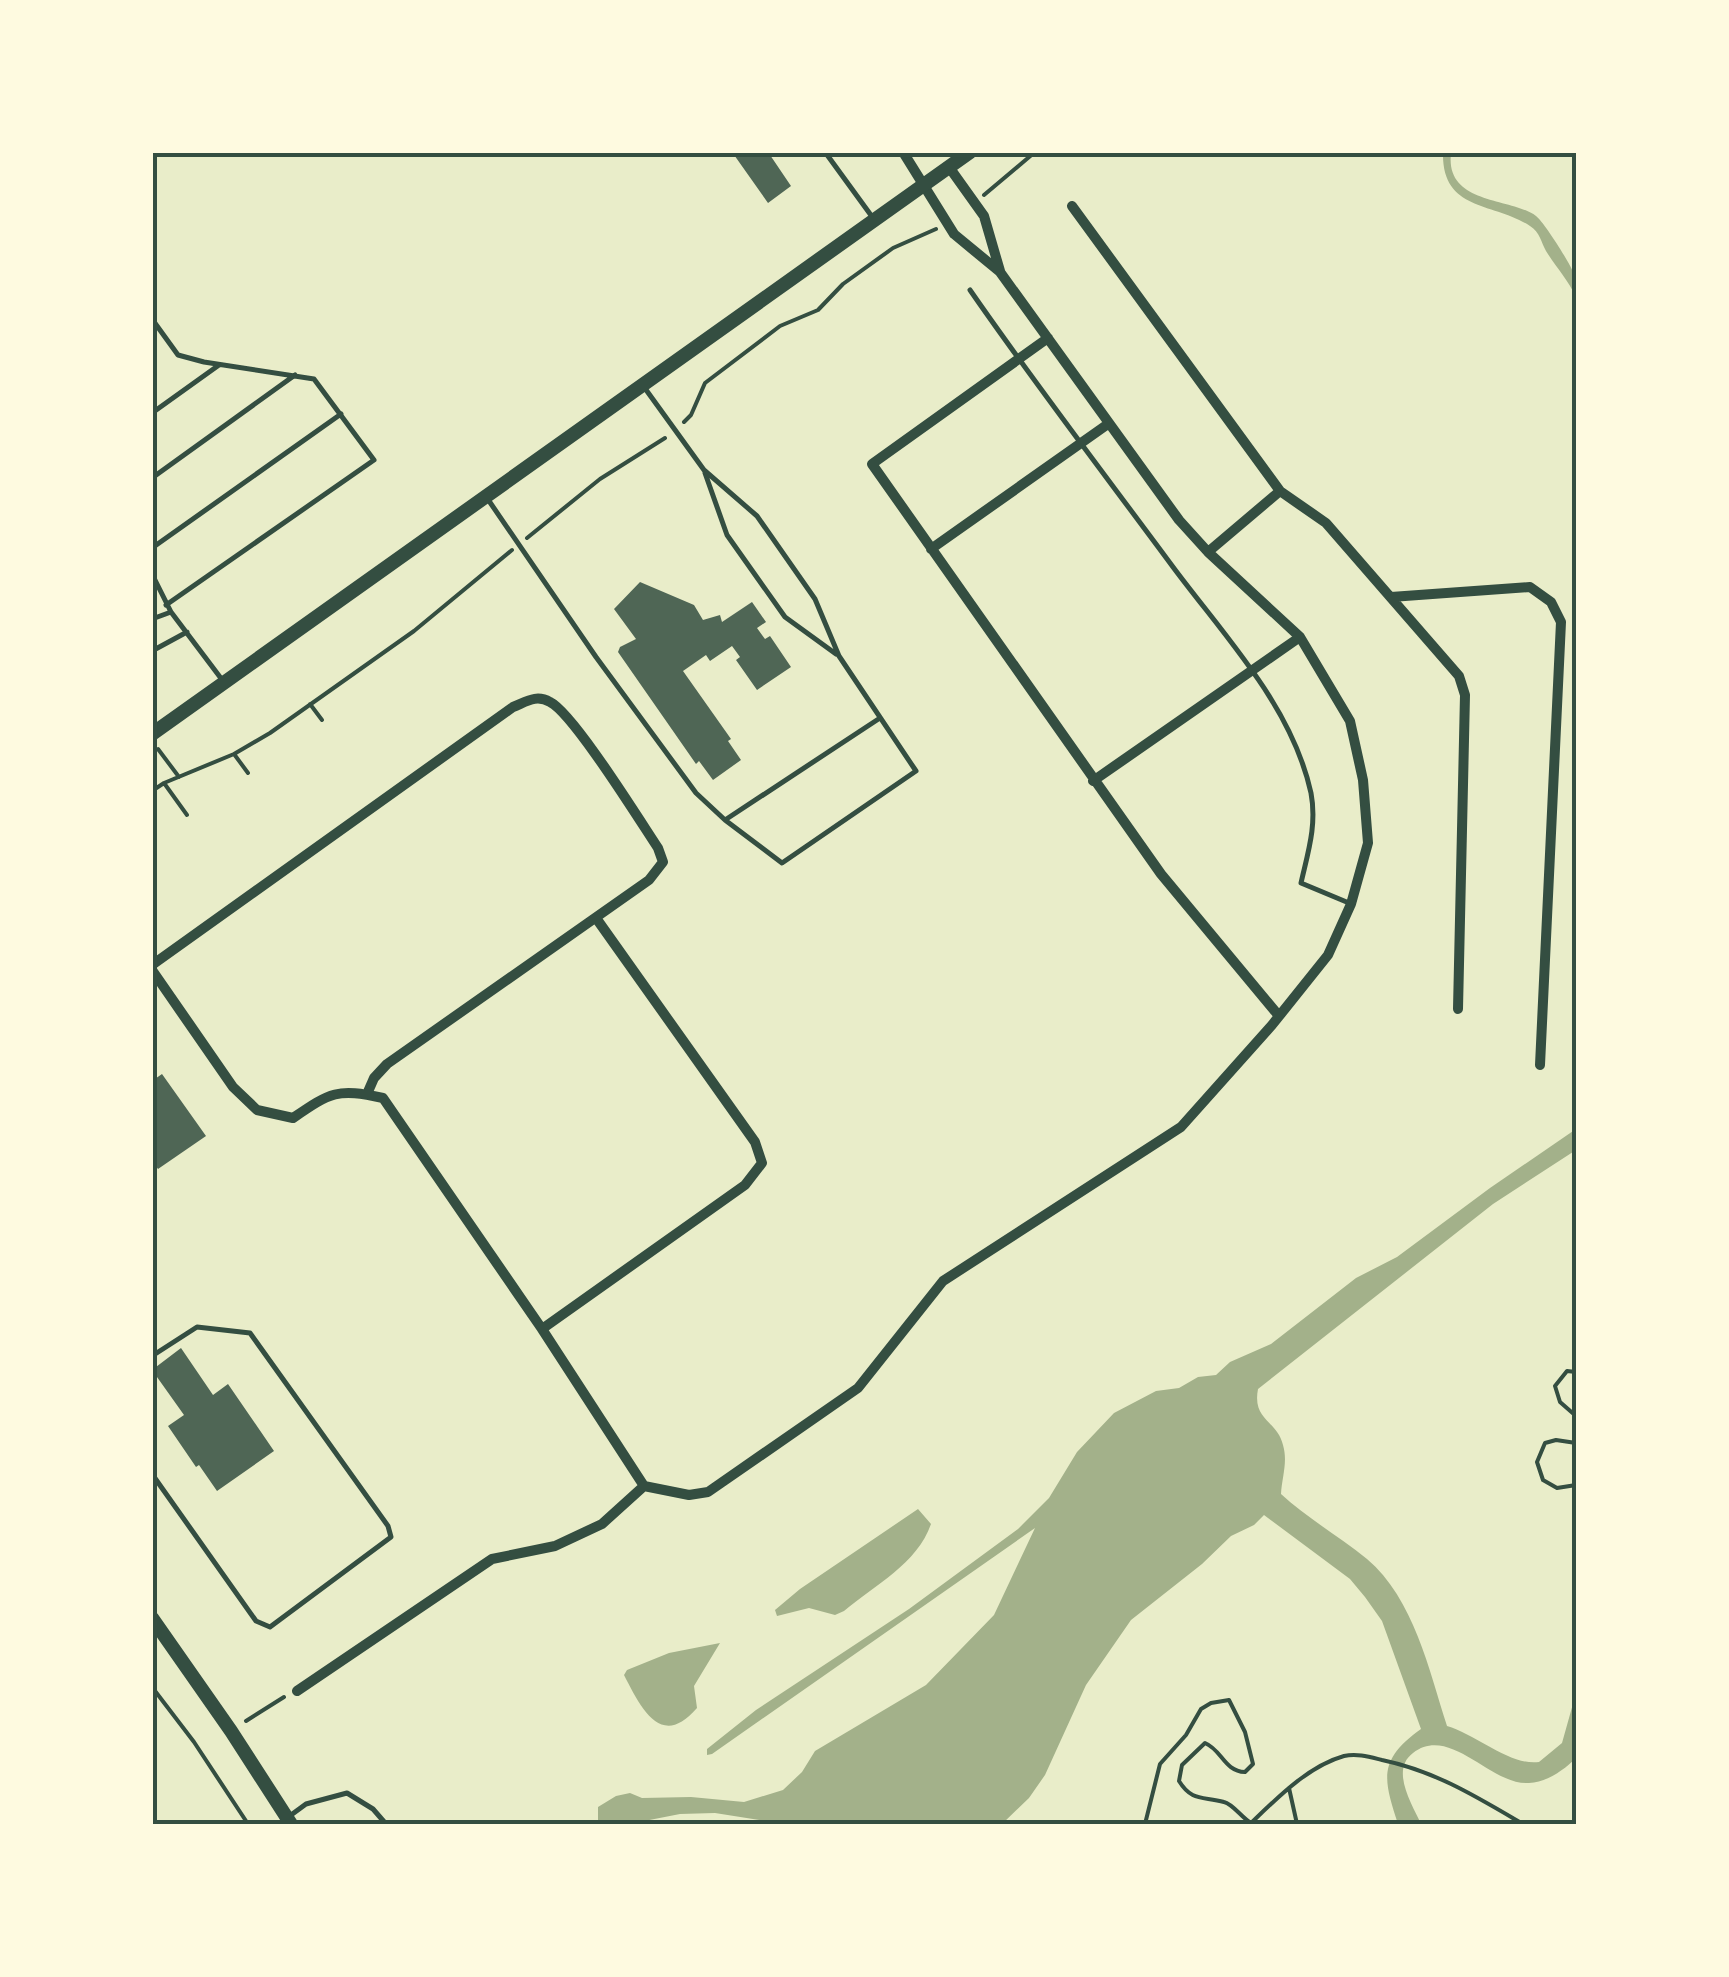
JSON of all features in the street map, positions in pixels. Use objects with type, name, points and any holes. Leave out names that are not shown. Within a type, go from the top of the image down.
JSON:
[{"type":"street","points":[[644,1486],[689,1495],[708,1492],[858,1388],[942,1280],[1181,1127],[1328,955],[1351,904],[1368,842],[1363,780],[1350,721],[1300,637],[1179,520],[1000,272],[954,234],[902,152]]},
{"type":"street","points":[[152,737],[223,682],[970,152]]},
{"type":"street","points":[[949,167],[984,216],[1000,272]]},
{"type":"street","points":[[1072,206],[1280,491],[1326,522],[1458,676],[1465,695],[1458,1009]]},
{"type":"street","points":[[1048,338],[872,464],[1161,874],[1279,1016]]},
{"type":"street","points":[[931,549],[1108,424]]},
{"type":"street","points":[[1208,552],[1280,491]]},
{"type":"street","points":[[1392,597],[1530,587],[1551,602],[1561,622],[1540,1066]]},
{"type":"street","points":[[1093,781],[1300,637]]},
{"type":"street","points":[[367,1094],[374,1078],[387,1064],[650,880],[663,862],[658,848],[574,726],[552,702],[535,698],[513,708],[152,968],[233,1087],[257,1110],[293,1118],[326,1096],[350,1090],[383,1098],[644,1486]]},
{"type":"street","points":[[542,1329],[745,1185],[762,1163],[755,1142],[596,918]]},
{"type":"street","points":[[297,1691],[492,1559],[555,1546],[602,1524],[644,1486]]},
{"type":"street","points":[[152,1618],[232,1731],[289,1821]]},
{"type":"lane","points":[[824,152],[875,221]]},
{"type":"lane","points":[[970,290],[1282,716],[1311,795],[1314,828],[1300,883],[1351,904]]},
{"type":"lane","points":[[152,319],[178,355],[314,380],[374,460],[166,605]]},
{"type":"lane","points":[[152,341],[163,333]]},
{"type":"lane","points":[[152,413],[220,364]]},
{"type":"lane","points":[[152,478],[296,376]]},
{"type":"lane","points":[[486,496],[596,657],[696,793],[782,863],[916,770],[839,656],[814,599],[756,516],[704,470],[642,385]]},
{"type":"lane","points":[[152,548],[342,414]]},
{"type":"lane","points":[[704,470],[726,534],[785,617],[839,656]]},
{"type":"lane","points":[[152,574],[166,605],[223,682]]},
{"type":"lane","points":[[152,619],[171,612]]},
{"type":"lane","points":[[152,652],[186,632]]},
{"type":"lane","points":[[725,820],[880,718]]},
{"type":"lane","points":[[152,1356],[198,1326],[250,1333],[388,1526],[391,1537],[270,1627],[264,1627],[152,1474]]},
{"type":"lane","points":[[289,1821],[306,1804],[347,1793],[373,1809],[386,1824]]},
{"type":"path","points":[[974,200],[1019,169],[1036,152]]},
{"type":"path","points":[[152,791],[164,782],[234,754],[414,631],[600,479],[676,430],[691,416],[705,383],[780,326],[818,310],[843,284],[894,248],[932,232],[946,220]]},
{"type":"path","points":[[310,704],[322,720]]},
{"type":"path","points":[[152,737],[180,778]]},
{"type":"path","points":[[234,754],[248,773]]},
{"type":"path","points":[[164,782],[187,815]]},
{"type":"path","points":[[1576,1372],[1568,1371],[1554,1386],[1560,1402],[1576,1416]]},
{"type":"path","points":[[1576,1443],[1546,1442],[1537,1462],[1544,1480],[1556,1488],[1576,1485]]},
{"type":"path","points":[[152,1687],[248,1824]]},
{"type":"path","points":[[232,1731],[297,1691]]},
{"type":"path","points":[[1144,1824],[1160,1764],[1186,1735],[1200,1709],[1211,1702],[1229,1700],[1245,1732],[1253,1764],[1245,1772],[1238,1772],[1206,1743],[1182,1765],[1179,1781],[1187,1794],[1227,1802],[1251,1824],[1302,1778],[1344,1756],[1360,1755],[1418,1767],[1440,1776],[1523,1824]]},
{"type":"path","points":[[1289,1788],[1297,1824]]},
{"type":"shaded area","points":[[1443,153],[1451,153],[1452,170],[1469,191],[1525,210],[1540,220],[1572,269],[1576,297],[1533,228],[1473,203],[1451,186]]},
{"type":"shaded area","points":[[1576,1129],[1576,1150],[1493,1204],[1258,1389],[1257,1400],[1283,1445],[1281,1494],[1367,1559],[1397,1594],[1418,1636],[1447,1726],[1505,1755],[1539,1762],[1562,1743],[1576,1693],[1576,1758],[1561,1771],[1536,1782],[1515,1781],[1456,1751],[1427,1746],[1413,1753],[1403,1768],[1408,1797],[1421,1824],[1398,1824],[1389,1794],[1388,1771],[1397,1750],[1421,1729],[1382,1621],[1350,1579],[1264,1515],[1254,1525],[1231,1536],[1131,1620],[1086,1685],[1045,1775],[1029,1798],[1002,1824],[785,1824],[715,1813],[598,1824],[598,1807],[630,1793],[642,1798],[744,1802],[783,1790],[802,1772],[815,1751],[926,1685],[994,1615],[1035,1528],[712,1754],[707,1755],[707,1749],[756,1710],[909,1609],[1018,1529],[1049,1498],[1077,1452],[1114,1413],[1156,1391],[1179,1388],[1198,1377],[1216,1375],[1230,1362],[1271,1344],[1356,1278],[1397,1257]]},
{"type":"shaded area","points":[[918,1509],[931,1524],[925,1538],[881,1583],[835,1615],[809,1608],[777,1616],[775,1610],[800,1589]]},
{"type":"shaded area","points":[[720,1643],[694,1686],[697,1708],[673,1725],[653,1720],[624,1675],[627,1670],[669,1653]]},
{"type":"building","points":[[732,152],[768,152],[791,186],[768,203]]},
{"type":"building","points":[[640,582],[694,605],[703,620],[720,615],[722,622],[752,602],[766,622],[757,628],[765,639],[770,636],[791,667],[757,690],[736,660],[740,657],[732,646],[710,661],[706,655],[683,671],[731,739],[728,741],[741,760],[713,780],[699,761],[696,764],[618,652],[636,639],[614,609]]},
{"type":"building","points":[[162,1074],[206,1136],[158,1169],[152,1161],[152,1081]]},
{"type":"building","points":[[181,1348],[213,1395],[228,1384],[274,1451],[217,1491],[168,1426],[184,1415],[152,1370]]}]
